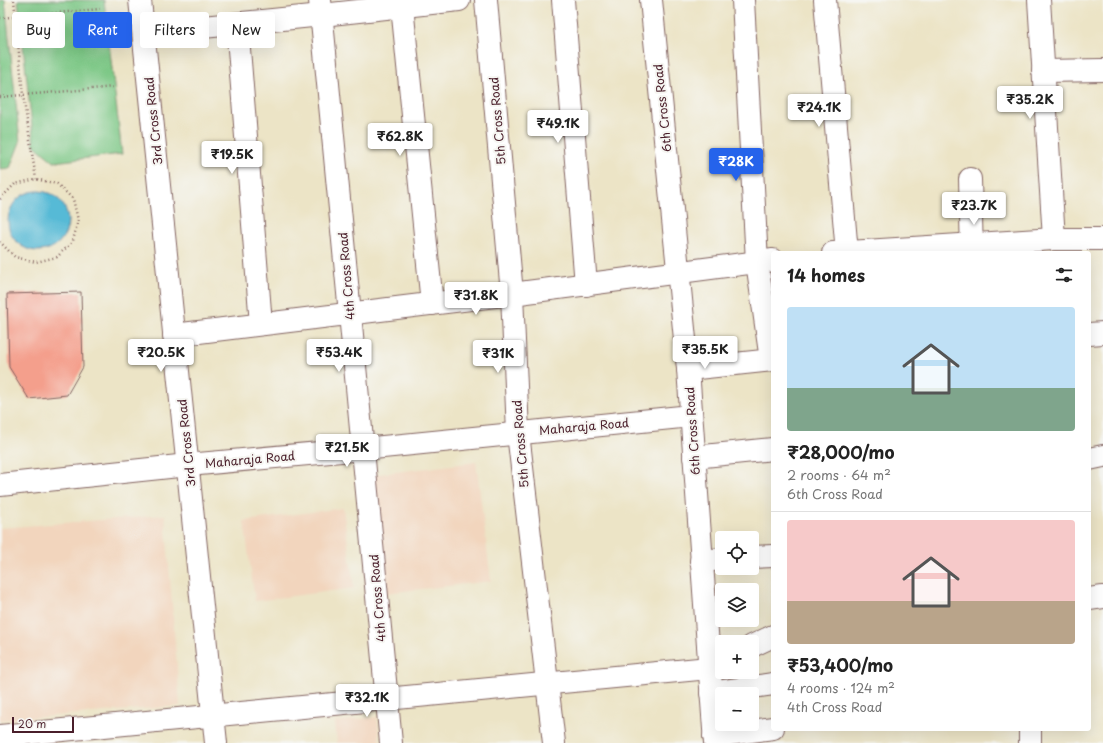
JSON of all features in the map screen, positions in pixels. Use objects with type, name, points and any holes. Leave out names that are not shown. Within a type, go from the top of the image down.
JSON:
[{"type":"street","name":"3rd Cross Road","points":[[140,0],[141,12]]},
{"type":"street","points":[[275,17],[321,8],[402,6],[459,0]]},
{"type":"street","name":"5th Cross Road","points":[[486,0],[512,294],[518,433],[554,743]]},
{"type":"street","points":[[563,0],[586,285]]},
{"type":"street","name":"6th Cross Road","points":[[652,0],[688,369],[694,457],[712,560],[715,639]]},
{"type":"street","points":[[743,0],[771,346]]},
{"type":"street","points":[[825,0],[842,251]]},
{"type":"street","points":[[1039,0],[1054,239]]},
{"type":"street","points":[[402,6],[432,304]]},
{"type":"street","name":"4th Cross Road","points":[[321,8],[391,743]]},
{"type":"street","name":"3rd Cross Road","points":[[145,48],[216,743]]},
{"type":"street","points":[[239,48],[261,324]]},
{"type":"street","points":[[1043,71],[1103,70]]},
{"type":"street","points":[[970,179],[972,248]]},
{"type":"street","points":[[874,251],[972,248],[1054,239],[1103,239]]},
{"type":"street","points":[[174,335],[586,285],[765,261]]},
{"type":"street","points":[[1091,334],[1103,333]]},
{"type":"street","points":[[688,369],[771,360]]},
{"type":"street","name":"Maharaja Road","points":[[0,485],[188,465],[691,416]]},
{"type":"street","points":[[694,457],[771,449]]},
{"type":"street","points":[[1091,459],[1103,456]]},
{"type":"street","points":[[759,557],[771,556]]},
{"type":"street","points":[[1091,599],[1103,597]]},
{"type":"street","points":[[759,643],[771,637]]},
{"type":"street","points":[[0,736],[547,684],[715,665]]},
{"type":"street","name":"6th Cross Road","points":[[715,671],[711,693],[715,739]]},
{"type":"street","points":[[711,693],[771,684]]},
{"type":"street","points":[[715,739],[771,728]]},
{"type":"street","points":[[1030,731],[1030,743]]},
{"type":"path","points":[[14,0],[15,12]]},
{"type":"path","points":[[64,12],[100,9]]},
{"type":"path","points":[[0,18],[12,16]]},
{"type":"path","points":[[18,48],[23,95],[36,179]]},
{"type":"path","points":[[0,97],[114,87]]},
{"type":"path","points":[[0,199],[15,184],[36,179],[57,184],[73,200],[78,220],[73,242],[57,257],[36,262],[15,257],[0,242]]},
{"type":"shaded area","points":[[476,462],[491,581],[386,593],[372,475]]},
{"type":"shaded area","points":[[343,508],[354,588],[255,601],[244,521]]},
{"type":"shaded area","points":[[165,515],[180,706],[0,720],[0,528]]},
{"type":"shaded area","points":[[377,717],[380,743],[337,743],[335,722]]},
{"type":"green space","points":[[0,0],[5,0],[20,142],[10,168],[0,169]]},
{"type":"green space","points":[[18,0],[104,0],[105,12],[73,12],[73,48],[110,48],[122,154],[54,162],[34,145],[23,48],[65,48],[65,12],[19,12]]},
{"type":"water","points":[[38,191],[55,196],[63,204],[68,221],[63,238],[55,246],[38,251],[21,246],[13,238],[8,221],[13,204],[21,196]]},
{"type":"building","points":[[81,292],[83,367],[67,395],[29,399],[9,367],[7,294]]}]
